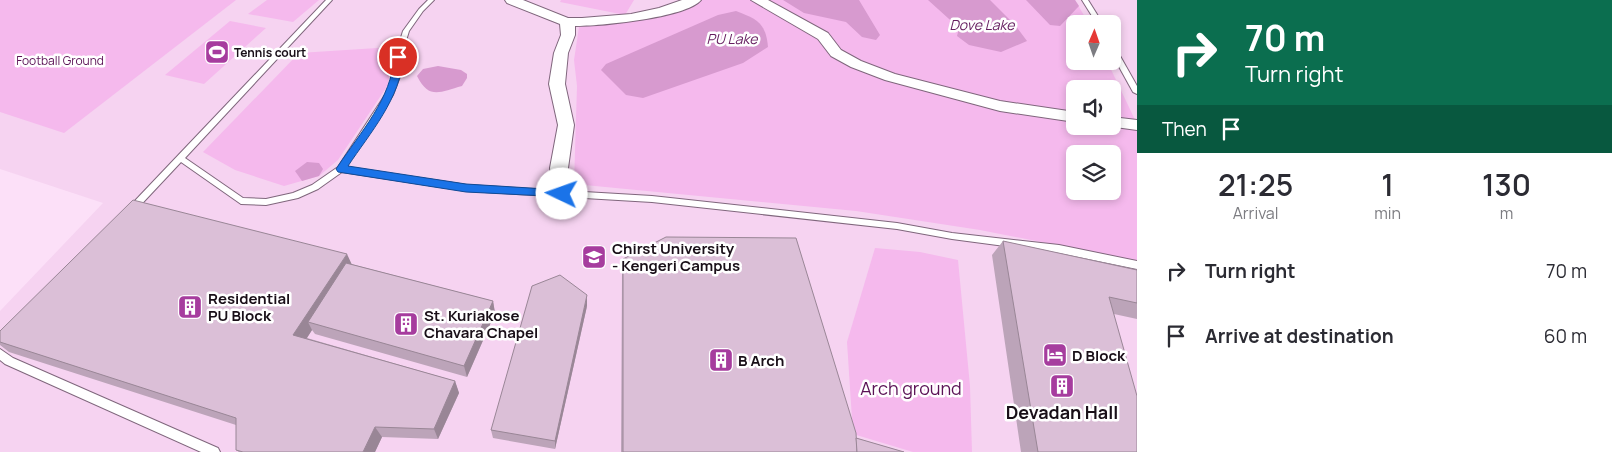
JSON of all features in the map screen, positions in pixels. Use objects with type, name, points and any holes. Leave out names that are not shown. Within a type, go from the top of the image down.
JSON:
[{"type":"street","points":[[512,0],[566,22],[594,23],[678,7],[694,0]]},
{"type":"street","points":[[758,0],[823,36],[836,53],[856,64],[890,77],[1000,106],[1066,116]]},
{"type":"street","points":[[562,194],[559,168],[566,125],[557,84],[561,53],[568,35],[566,22]]},
{"type":"street","points":[[1121,123],[1137,125]]},
{"type":"lane","points":[[129,212],[329,0]]},
{"type":"lane","points":[[180,158],[241,201],[266,202],[295,196],[315,187],[341,169],[389,95],[398,74],[398,57],[406,32],[421,10],[431,0]]},
{"type":"lane","points":[[1085,0],[1094,15]]},
{"type":"lane","points":[[1121,63],[1137,92]]},
{"type":"lane","points":[[1127,74],[1137,75]]},
{"type":"lane","points":[[341,169],[466,188],[652,200],[897,226],[952,236],[1059,249],[1137,266]]},
{"type":"lane","points":[[0,349],[9,360],[214,452]]},
{"type":"shaded area","name":"Chirst University - Kengeri Campus","points":[[0,0],[1137,0],[1137,452],[0,452],[0,311],[103,203],[0,169]]},
{"type":"green space","name":"Football Ground","points":[[0,0],[236,0],[64,133],[0,112]]},
{"type":"green space","points":[[267,0],[319,0],[293,22],[248,14]]},
{"type":"green space","points":[[561,0],[634,0],[625,15],[560,2]]},
{"type":"green space","points":[[697,0],[1075,0],[1084,15],[1066,15],[1066,70],[1111,70],[1116,80],[1066,80],[1066,135],[1121,135],[1121,90],[1137,124],[1137,261],[980,230],[856,211],[574,184],[577,86],[574,60],[579,27],[675,11]]},
{"type":"green space","name":"Tennis court","points":[[230,21],[266,28],[204,84],[165,75]]},
{"type":"green space","points":[[393,47],[388,85],[338,160],[319,176],[284,186],[235,170],[203,152],[299,53]]},
{"type":"green space","name":"Arch ground","points":[[875,248],[920,252],[958,260],[970,386],[972,452],[913,452],[853,434],[847,342]]},
{"type":"water","points":[[783,0],[859,0],[880,35],[876,40],[862,37],[846,22],[804,13]]},
{"type":"water","name":"Dove Lake","points":[[928,0],[990,0],[1015,25],[1027,41],[1001,52],[969,45],[957,36],[959,28]]},
{"type":"water","points":[[1026,0],[1075,0],[1079,6],[1070,15],[1066,15],[1066,20],[1060,26],[1050,25]]},
{"type":"water","name":"PU Lake","points":[[736,11],[759,23],[763,27],[767,39],[768,47],[743,63],[643,98],[626,95],[601,70],[606,64],[718,15]]},
{"type":"water","points":[[438,66],[461,70],[467,74],[467,78],[462,86],[441,92],[426,89],[417,76],[423,69]]},
{"type":"water","points":[[307,162],[319,163],[323,169],[319,176],[302,181],[295,171]]},
{"type":"building","name":"Residential PU Block","points":[[133,200],[347,254],[293,335],[455,381],[434,429],[375,427],[363,452],[243,452],[236,450],[236,418],[0,342],[0,331]]},
{"type":"building","name":"B Arch","points":[[666,237],[796,238],[856,433],[857,452],[623,452],[623,259]]},
{"type":"building","name":"Devadan Hall","points":[[1003,241],[1137,270],[1137,303],[1109,297],[1137,396],[1137,452],[1038,452]]},
{"type":"building","name":"St. Kuriakose Chavara Chapel","points":[[346,263],[493,301],[464,366],[308,322]]},
{"type":"building","points":[[560,275],[587,295],[555,441],[491,430],[532,286]]},
{"type":"building","points":[[856,438],[904,452],[857,452]]},
{"type":"place","name":"Tennis court","points":[[217,52]]},
{"type":"place","name":"Chirst University - Kengeri Campus","points":[[594,257]]},
{"type":"place","name":"Residential PU Block","points":[[190,307]]},
{"type":"place","name":"St. Kuriakose Chavara Chapel","points":[[406,324]]},
{"type":"place","name":"D Block","points":[[1055,355]]},
{"type":"place","name":"B Arch","points":[[721,360]]},
{"type":"place","name":"Devadan Hall","points":[[1062,386]]},
{"type":"route","points":[[398,57],[398,74],[389,95],[341,169],[466,188],[562,194]]}]
